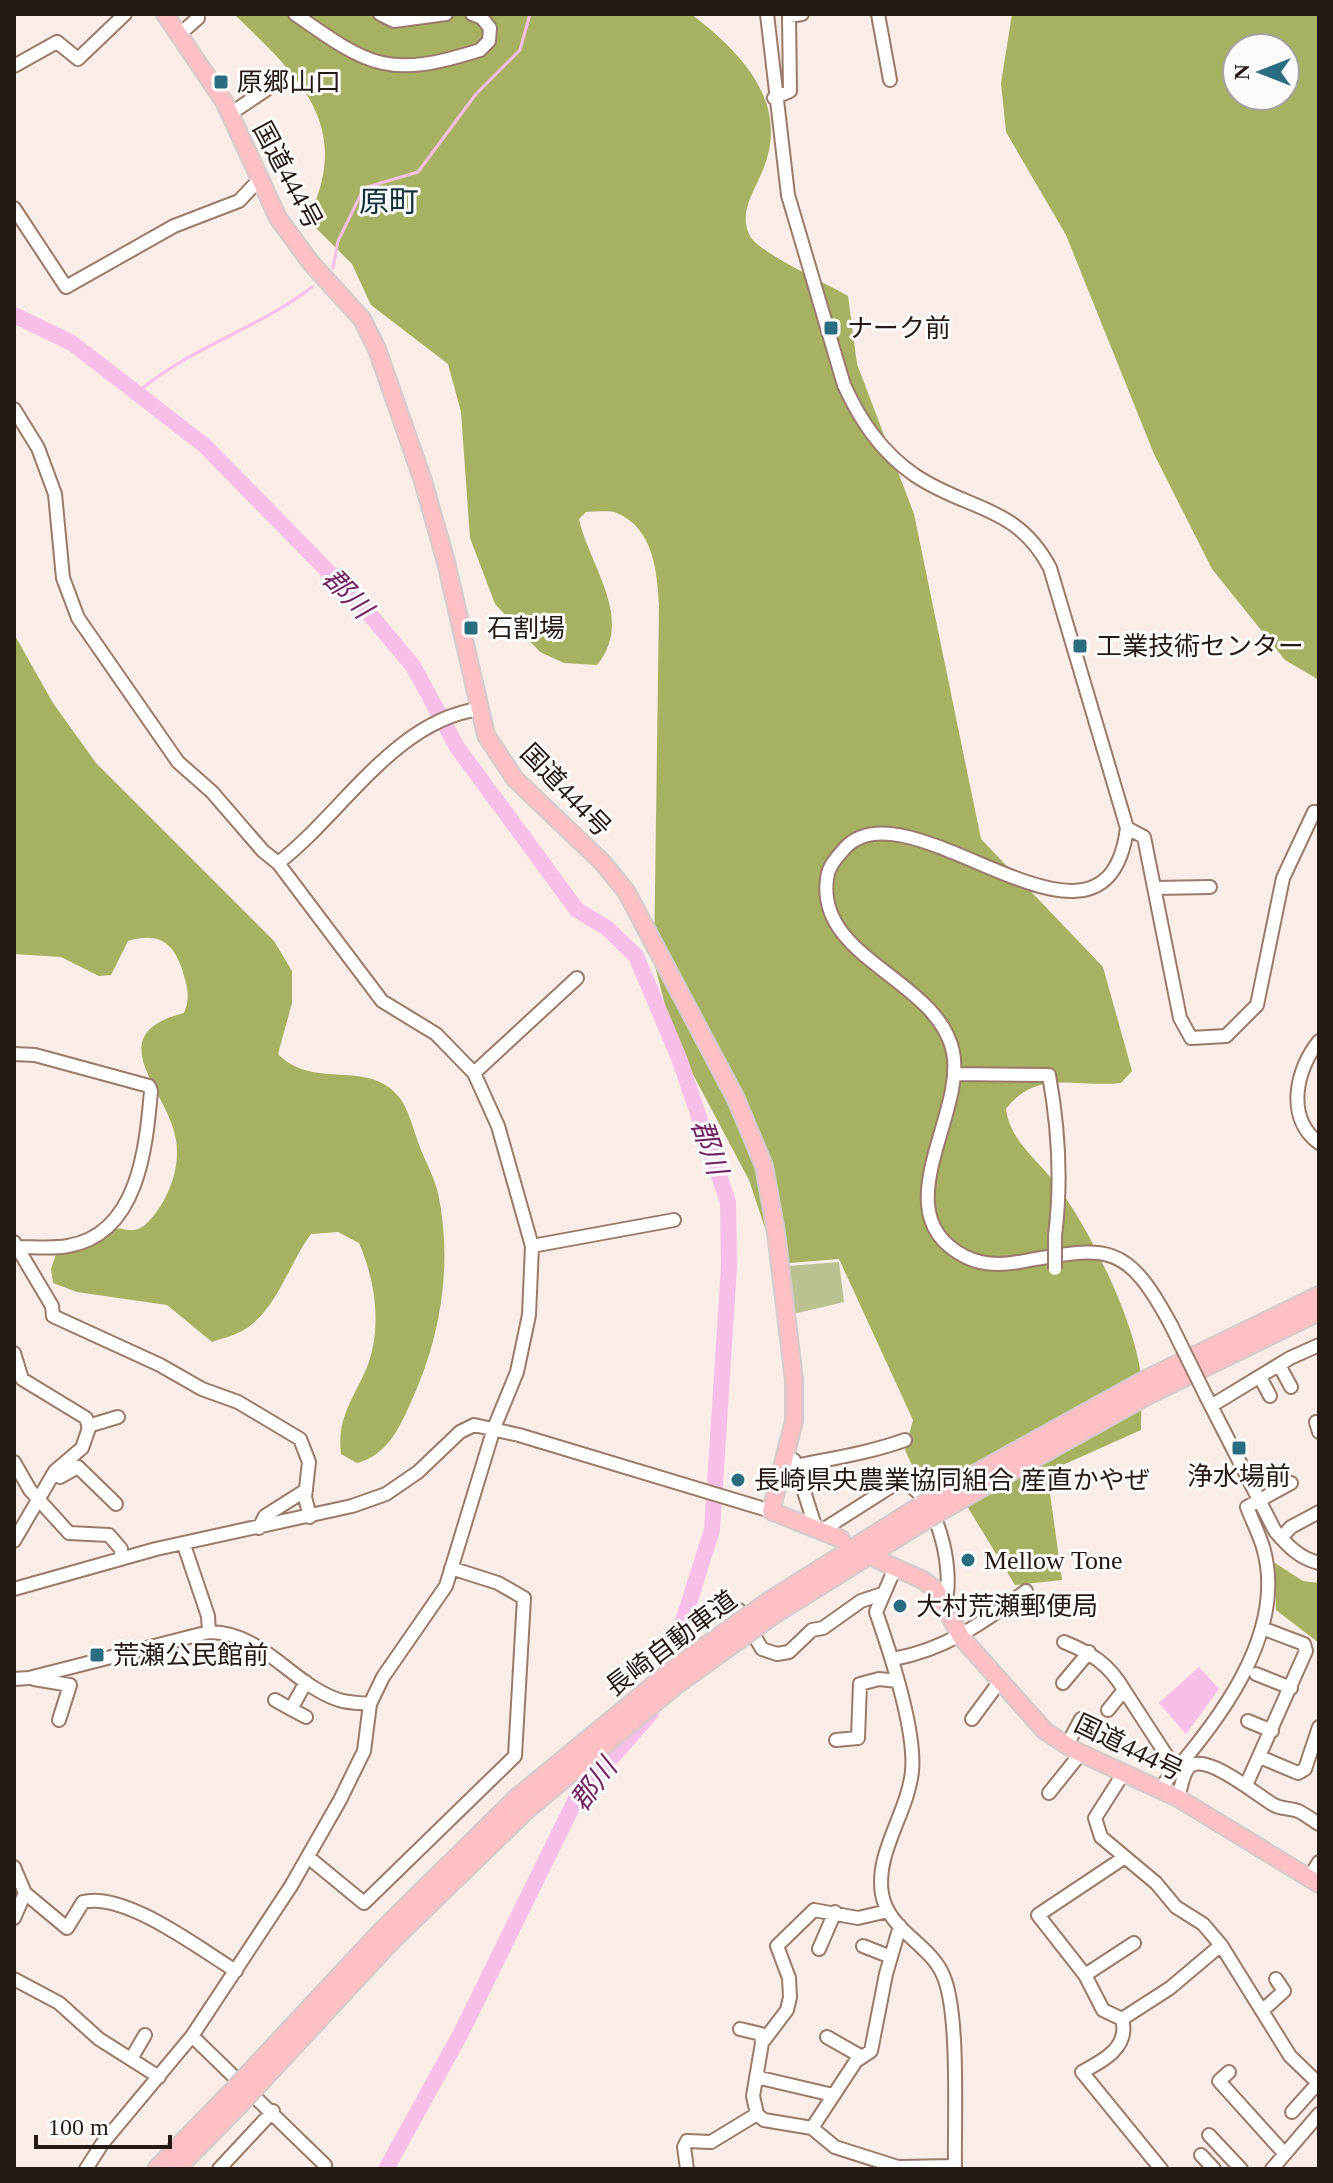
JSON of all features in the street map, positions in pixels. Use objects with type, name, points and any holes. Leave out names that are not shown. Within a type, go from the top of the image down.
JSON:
[{"type":"highway","name":"国道444号","points":[[165,14],[230,114],[278,218],[311,263],[362,319],[377,349],[431,508],[486,735],[515,779],[602,862],[626,891],[736,1099],[764,1166],[776,1232],[794,1380],[794,1421],[771,1511]]},
{"type":"highway","name":"長崎自動車道","points":[[177,2169],[234,2100],[386,1936],[521,1805],[772,1608],[924,1512],[1144,1380],[1319,1295]]},
{"type":"highway","name":"長崎自動車道","points":[[962,1490],[1319,1312]]},
{"type":"highway","points":[[771,1511],[841,1539]]},
{"type":"highway","name":"国道444号","points":[[878,1560],[923,1580],[945,1602],[961,1637],[1045,1731],[1123,1774],[1178,1798],[1314,1881]]},
{"type":"highway","name":"長崎自動車道","points":[[156,2169],[234,2100]]},
{"type":"street","points":[[14,66],[57,42],[78,59],[125,14]]},
{"type":"street","points":[[295,14],[356,55],[378,64],[404,66],[480,50],[489,41],[490,28],[482,18],[472,14]]},
{"type":"street","points":[[380,14],[394,21],[413,21],[446,14]]},
{"type":"street","points":[[767,14],[774,98],[791,209],[836,361],[857,415],[886,450],[919,478],[1018,525],[1037,544],[1050,568],[1127,828],[1120,858],[1109,875],[1091,886],[1073,891],[1050,890],[909,836],[887,833],[869,833],[850,843],[827,872],[825,893],[828,912],[839,930],[933,1013],[949,1035],[954,1074],[927,1190],[936,1231],[949,1247],[968,1259],[990,1264],[1079,1251],[1111,1255],[1137,1270],[1171,1325],[1258,1500],[1281,1538],[1306,1559],[1319,1563]]},
{"type":"street","points":[[774,98],[790,91],[789,16],[802,14]]},
{"type":"street","points":[[878,14],[890,80]]},
{"type":"street","points":[[180,34],[198,18]]},
{"type":"street","points":[[230,114],[267,89]]},
{"type":"street","points":[[14,208],[66,287],[174,226],[239,201],[259,180]]},
{"type":"street","points":[[14,409],[38,448],[55,494],[63,578],[78,618],[178,762],[212,792],[263,851],[278,863],[382,1001],[436,1034],[474,1073],[498,1126],[532,1246],[529,1315],[517,1372],[494,1428],[446,1586],[383,1677],[370,1704],[364,1751],[308,1857],[192,2036],[102,2144],[86,2169]]},
{"type":"street","points":[[278,863],[404,743],[456,712],[479,709]]},
{"type":"street","points":[[1127,828],[1144,837],[1180,1018],[1191,1038],[1226,1036],[1257,1005],[1283,878],[1298,840],[1314,812],[1319,812]]},
{"type":"street","points":[[1155,888],[1210,887]]},
{"type":"street","points":[[474,1073],[577,978]]},
{"type":"street","points":[[1319,1041],[1311,1051],[1297,1094],[1301,1120],[1319,1143]]},
{"type":"street","points":[[14,1054],[35,1055],[149,1086],[151,1091],[145,1152],[126,1204],[113,1223],[95,1237],[70,1246],[16,1245]]},
{"type":"street","points":[[954,1074],[1049,1075],[1060,1158],[1055,1269]]},
{"type":"street","points":[[532,1246],[674,1220]]},
{"type":"street","points":[[16,1245],[52,1306],[53,1316],[160,1365],[202,1389],[238,1402],[300,1439],[309,1462],[306,1490],[310,1517]]},
{"type":"street","points":[[1209,1402],[1318,1347]]},
{"type":"street","points":[[14,1353],[18,1384],[86,1418],[88,1426],[82,1448],[55,1471],[14,1541]]},
{"type":"street","points":[[1279,1365],[1291,1387]]},
{"type":"street","points":[[1260,1377],[1270,1396]]},
{"type":"street","points":[[88,1426],[118,1417]]},
{"type":"street","points":[[14,1589],[121,1558],[310,1517],[386,1494],[418,1472],[460,1432],[474,1425],[494,1428],[771,1511]]},
{"type":"street","points":[[796,1466],[854,1453],[865,1455],[905,1440]]},
{"type":"street","points":[[789,1446],[819,1530],[898,1482],[908,1483],[921,1494],[938,1526],[951,1585],[945,1602]]},
{"type":"street","points":[[14,1462],[24,1483],[69,1533],[109,1535],[121,1549],[121,1558]]},
{"type":"street","points":[[55,1471],[60,1477],[78,1467],[116,1504]]},
{"type":"street","points":[[1159,1789],[1246,1673],[1262,1628],[1264,1550],[1247,1507],[1291,1483]]},
{"type":"street","points":[[259,1528],[265,1516],[306,1490]]},
{"type":"street","points":[[1281,1538],[1291,1527],[1319,1512]]},
{"type":"street","points":[[184,1545],[208,1616],[209,1632]]},
{"type":"street","points":[[308,1857],[364,1903],[515,1756],[524,1598],[498,1583],[451,1568]]},
{"type":"street","points":[[740,2029],[761,2034],[753,2096],[757,2114],[764,2120],[812,2128],[835,2147],[898,2167],[955,2167],[948,1989],[934,1959],[900,1926],[888,1911],[882,1896],[881,1877],[913,1769],[893,1659],[876,1612],[895,1568]]},
{"type":"street","points":[[893,1659],[914,1655],[961,1637],[1026,1591]]},
{"type":"street","points":[[739,1610],[762,1649],[777,1654],[789,1652],[812,1630],[823,1628],[861,1601],[882,1594]]},
{"type":"street","points":[[1247,1783],[1306,1651],[1304,1644],[1262,1628]]},
{"type":"street","points":[[14,1679],[29,1678],[209,1632],[238,1636],[338,1700],[370,1704]]},
{"type":"street","points":[[1064,1642],[1089,1652],[1113,1670],[1176,1770]]},
{"type":"street","points":[[1063,1683],[1089,1652]]},
{"type":"street","points":[[1256,1674],[1291,1688]]},
{"type":"street","points":[[29,1678],[70,1685],[59,1720]]},
{"type":"street","points":[[836,1740],[858,1738],[860,1684],[879,1679],[898,1681]]},
{"type":"street","points":[[972,1719],[1000,1681]]},
{"type":"street","points":[[291,1709],[306,1682]]},
{"type":"street","points":[[1108,1710],[1124,1690]]},
{"type":"street","points":[[275,1700],[306,1717]]},
{"type":"street","points":[[1049,1793],[1074,1749],[1081,1719]]},
{"type":"street","points":[[1248,1721],[1272,1731]]},
{"type":"street","points":[[369,1726],[374,1729],[373,1752]]},
{"type":"street","points":[[1260,1757],[1298,1773],[1305,1769],[1319,1727]]},
{"type":"street","points":[[1178,1798],[1186,1772],[1192,1765],[1201,1764],[1247,1783],[1251,1791],[1278,1807],[1299,1811],[1319,1824]]},
{"type":"street","points":[[1123,1774],[1095,1818],[1101,1837],[1156,1883],[1176,1907],[1203,1924],[1221,1945],[1290,2056],[1319,2083],[1292,2112]]},
{"type":"street","points":[[1125,1857],[1038,1915],[1085,1975],[1103,2010],[1122,2019],[1125,2028],[1116,2049],[1082,2072],[1161,2169]]},
{"type":"street","points":[[1314,1881],[1319,1862]]},
{"type":"street","points":[[14,1867],[25,1893],[67,1928],[83,1902],[89,1900],[131,1910],[236,1971]]},
{"type":"street","points":[[14,1918],[25,1893]]},
{"type":"street","points":[[762,2043],[787,2010],[790,1997],[789,1978],[777,1946],[814,1910],[858,1918],[888,1911]]},
{"type":"street","points":[[819,1949],[835,1912]]},
{"type":"street","points":[[812,2128],[862,2057],[871,2051],[900,1926]]},
{"type":"street","points":[[1085,1975],[1134,1943]]},
{"type":"street","points":[[1122,2019],[1170,1988],[1221,1945]]},
{"type":"street","points":[[863,1946],[891,1957]]},
{"type":"street","points":[[14,1979],[59,2003],[99,2039],[159,2077]]},
{"type":"street","points":[[1263,2010],[1284,1991],[1276,1979]]},
{"type":"street","points":[[131,2059],[145,2035]]},
{"type":"street","points":[[192,2036],[273,2111],[325,2165],[324,2169]]},
{"type":"street","points":[[827,2037],[862,2057]]},
{"type":"street","points":[[1229,2072],[1219,2081],[1284,2153]]},
{"type":"street","points":[[756,2077],[833,2095]]},
{"type":"street","points":[[219,2169],[273,2111]]},
{"type":"street","points":[[687,2169],[684,2147],[687,2141],[711,2142],[757,2114]]},
{"type":"street","points":[[1272,2169],[1318,2116]]},
{"type":"street","points":[[1209,2135],[1241,2169]]},
{"type":"street","points":[[1201,2155],[1214,2169]]},
{"type":"green space","points":[[234,14],[691,14],[727,45],[756,82],[766,102],[771,124],[770,147],[746,211],[750,236],[766,251],[848,296],[857,364],[914,514],[981,839],[1103,967],[1132,1071],[1121,1083],[1044,1084],[1018,1096],[1006,1109],[1013,1131],[1069,1202],[1095,1248],[1128,1324],[1141,1377],[1141,1430],[1047,1472],[1062,1580],[1015,1585],[967,1506],[918,1478],[905,1450],[913,1420],[839,1259],[777,1264],[749,1180],[688,1065],[666,1009],[654,962],[659,605],[655,566],[646,540],[639,529],[617,513],[586,512],[579,519],[611,612],[612,630],[608,648],[597,665],[564,663],[540,652],[495,604],[470,538],[461,412],[448,364],[371,305],[352,264],[315,227],[309,216],[321,183],[325,154],[321,127],[312,103],[278,58]]},
{"type":"green space","points":[[1012,14],[1319,14],[1319,680],[1285,660],[1212,569],[1154,454],[1066,235],[1006,132],[1001,83]]},
{"type":"green space","points":[[14,634],[53,703],[96,763],[274,941],[292,971],[292,1003],[278,1054],[292,1065],[308,1071],[357,1076],[386,1085],[399,1097],[408,1112],[438,1193],[444,1246],[441,1300],[430,1352],[406,1412],[391,1440],[367,1459],[357,1463],[341,1454],[340,1442],[346,1412],[365,1372],[374,1340],[373,1290],[359,1243],[338,1232],[311,1234],[275,1297],[258,1319],[239,1333],[212,1342],[167,1305],[77,1292],[53,1283],[51,1269],[59,1245],[105,1228],[141,1228],[154,1216],[166,1196],[176,1163],[176,1140],[141,1050],[145,1035],[158,1023],[184,1013],[188,991],[174,952],[156,939],[128,941],[111,975],[99,976],[61,957],[14,954]]},
{"type":"green space","points":[[839,1262],[844,1302],[793,1314],[789,1266]]},
{"type":"green space","points":[[1275,1563],[1303,1581],[1319,1583],[1319,1643],[1276,1610]]},
{"type":"shaded area","points":[[1199,1667],[1219,1689],[1186,1734],[1159,1703]]},
{"type":"waterway","points":[[333,268],[338,241],[364,188],[418,172],[476,94],[520,50],[530,14]]},
{"type":"waterway","points":[[138,392],[158,376],[269,315],[312,287]]},
{"type":"waterway","name":"郡川","points":[[14,315],[72,343],[204,445],[366,610],[413,666],[457,747],[577,910],[607,928],[636,956],[679,1058],[728,1202],[729,1267],[712,1530],[664,1681]]},
{"type":"waterway","name":"郡川","points":[[386,2169],[460,2035],[577,1797],[651,1713]]},
{"type":"place","name":"原郷山口","points":[[221,82]]},
{"type":"place","name":"ナーク前","points":[[831,328]]},
{"type":"place","name":"石割場","points":[[471,628]]},
{"type":"place","name":"工業技術センター","points":[[1080,646]]},
{"type":"place","name":"浄水場前","points":[[1239,1448]]},
{"type":"place","name":"長崎県央農業協同組合 産直かやぜ","points":[[738,1480]]},
{"type":"place","name":"Mellow Tone","points":[[968,1560]]},
{"type":"place","name":"大村荒瀬郵便局","points":[[900,1606]]},
{"type":"place","name":"荒瀬公民館前","points":[[97,1655]]},
{"type":"district","name":"原町","points":[[389,202]]}]
